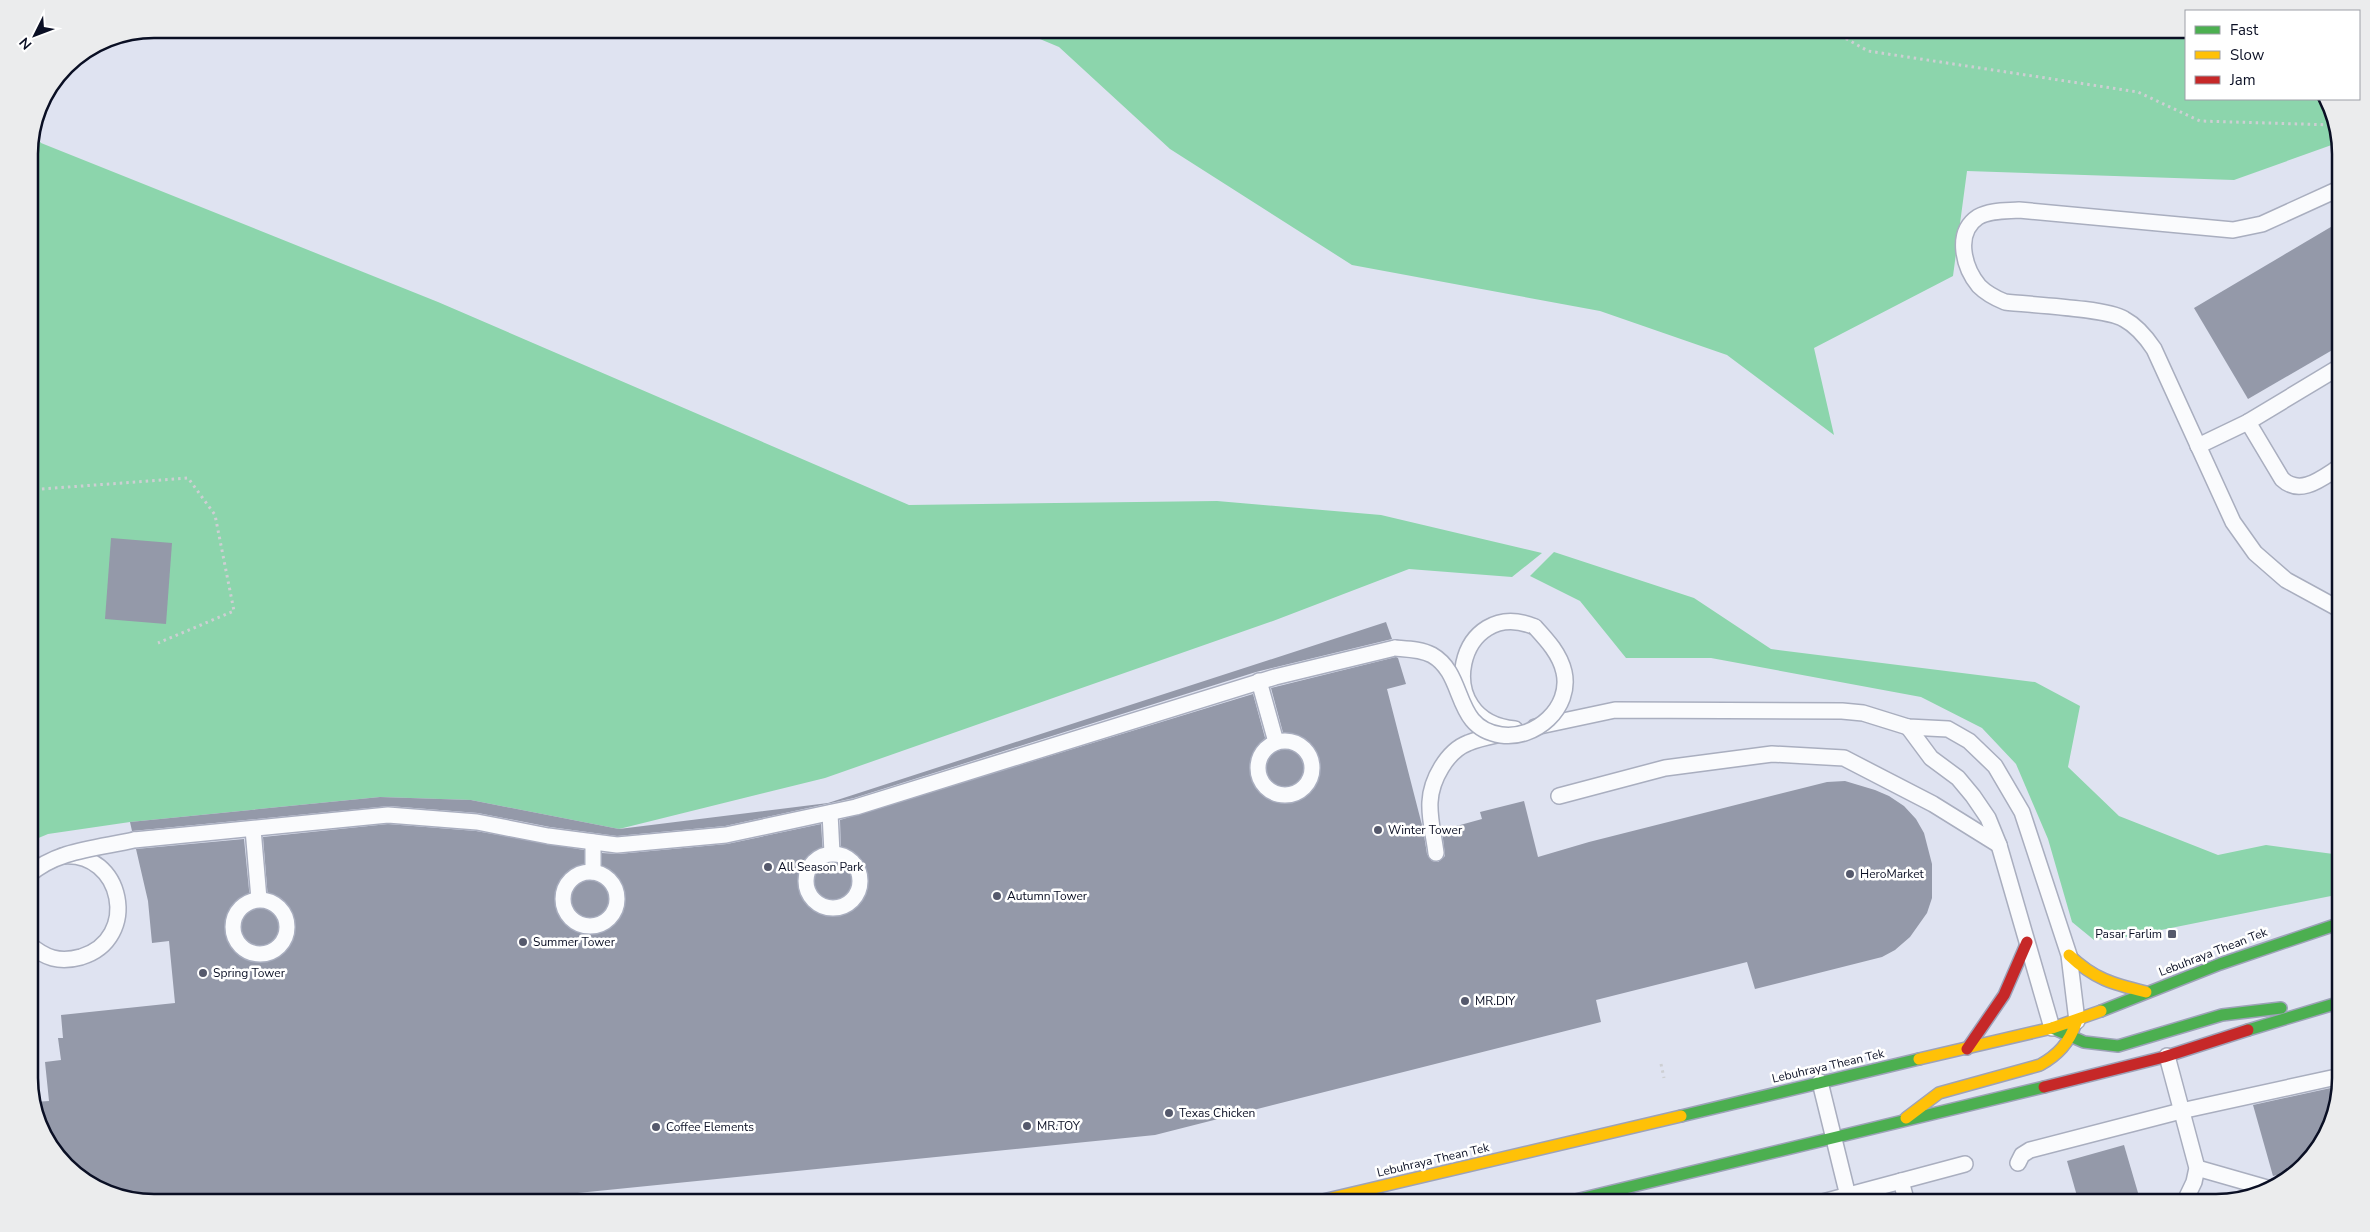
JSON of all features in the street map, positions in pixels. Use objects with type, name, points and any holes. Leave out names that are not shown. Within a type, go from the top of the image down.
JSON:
[{"type":"main road","name":"Lebuhraya Thean Tek","points":[[1348,1194],[2077,1022],[2146,992],[2281,941],[2332,926]]},
{"type":"main road","points":[[1967,1049],[2004,995],[2027,942]]},
{"type":"main road","points":[[2069,955],[2087,973],[2104,982],[2146,992]]},
{"type":"main road","points":[[1600,1194],[1835,1137],[1896,1125],[2167,1056],[2332,1004]]},
{"type":"main road","points":[[2052,1028],[2071,1039],[2105,1046],[2118,1046],[2222,1015],[2267,1008],[2325,1006]]},
{"type":"main road","points":[[1896,1125],[1939,1093],[2040,1065],[2060,1053],[2071,1039],[2077,1022]]},
{"type":"lane","points":[[2332,192],[2262,224],[2243,229],[2223,230],[2019,210],[1997,211],[1979,217],[1968,226],[1964,240],[1964,256],[1974,279],[1993,297],[2005,302],[2100,313],[2123,318],[2142,332],[2154,349],[2233,522],[2255,554],[2286,580],[2332,605]]},
{"type":"lane","points":[[2198,446],[2248,422],[2332,371]]},
{"type":"lane","points":[[2248,422],[2282,479],[2289,486],[2298,488],[2307,485],[2332,471]]},
{"type":"lane","points":[[38,866],[67,854],[134,840],[388,815],[477,822],[548,836],[617,845],[726,835],[856,807],[965,775],[1259,682],[1395,648],[1414,650],[1432,656],[1449,670],[1461,702],[1470,717],[1483,729],[1500,735],[1516,736],[1532,730],[1547,721],[1558,707],[1564,691],[1564,673],[1559,657],[1535,627],[1520,620],[1501,622],[1484,630],[1471,643],[1463,660],[1461,679],[1466,696],[1474,711],[1488,722],[1504,728],[1522,729]]},
{"type":"lane","points":[[1259,682],[1276,742]]},
{"type":"lane","points":[[1436,853],[1430,802],[1434,782],[1452,752],[1467,743],[1522,729],[1616,710],[1842,710],[1864,713],[1908,727],[1948,729],[1969,741],[1995,766],[2022,812],[2069,955],[2077,1022]]},
{"type":"lane","points":[[1908,727],[1931,758],[1958,778],[1988,818],[1999,845],[2052,1028]]},
{"type":"lane","points":[[1559,796],[1665,768],[1772,754],[1844,758],[1933,804],[1999,845]]},
{"type":"lane","points":[[830,813],[832,853]]},
{"type":"lane","points":[[253,829],[259,899]]},
{"type":"lane","points":[[593,842],[593,872]]},
{"type":"lane","points":[[38,864],[53,857],[69,855],[85,859],[99,867],[110,879],[117,894],[119,912],[114,929],[105,943],[91,954],[57,961],[38,952]]},
{"type":"lane","points":[[2167,1056],[2197,1168],[2194,1182],[2188,1194]]},
{"type":"lane","points":[[2018,1163],[2022,1155],[2030,1150],[2181,1111],[2332,1078]]},
{"type":"lane","points":[[1820,1082],[1848,1194]]},
{"type":"lane","points":[[1855,1194],[1965,1164]]},
{"type":"lane","points":[[2197,1168],[2260,1186]]},
{"type":"lane","points":[[1901,1181],[1905,1194]]},
{"type":"path","points":[[1843,37],[1868,51],[2138,92],[2200,121],[2328,125]]},
{"type":"path","points":[[38,489],[188,478],[215,515],[234,611],[158,643]]},
{"type":"path","points":[[1661,1064],[1664,1078]]},
{"type":"green space","points":[[1035,37],[2185,37],[2185,100],[2320,100],[2326,116],[2332,145],[2234,180],[1967,171],[1953,276],[1814,348],[1834,435],[1727,355],[1600,311],[1352,265],[1170,149],[1059,47]]},
{"type":"green space","points":[[38,139],[41,143],[438,302],[909,505],[1217,501],[1381,515],[1542,553],[1512,577],[1409,569],[1273,621],[825,778],[619,829],[471,800],[380,797],[130,822],[48,834],[38,838]]},
{"type":"green space","points":[[1554,552],[1694,598],[1771,649],[2035,682],[2080,706],[2068,767],[2119,816],[2218,855],[2266,845],[2332,854],[2332,896],[2121,938],[2094,940],[2072,922],[2048,839],[2016,764],[1982,728],[1921,697],[1711,658],[1626,658],[1580,601],[1530,576]]},
{"type":"building","points":[[2332,226],[2332,350],[2248,399],[2194,308]]},
{"type":"building","points":[[111,538],[172,543],[166,624],[105,619]]},
{"type":"building","points":[[1386,622],[1392,639],[1256,672],[854,798],[725,826],[617,836],[550,827],[478,813],[389,806],[132,831],[130,822],[380,797],[471,800],[619,829],[828,803]]},
{"type":"building","points":[[1398,658],[1406,684],[1387,689],[1423,829],[1427,854],[1432,861],[1438,862],[1445,856],[1442,830],[1482,819],[1480,812],[1524,801],[1538,857],[1589,842],[1827,782],[1845,781],[1889,796],[1904,806],[1916,819],[1924,833],[1932,864],[1932,898],[1927,913],[1910,937],[1895,950],[1882,957],[1755,989],[1747,962],[1596,1000],[1601,1022],[1155,1135],[568,1194],[146,1194],[131,1192],[102,1183],[77,1166],[57,1143],[49,1130],[44,1116],[40,1102],[49,1101],[45,1062],[61,1060],[58,1038],[63,1038],[61,1015],[175,1003],[169,941],[152,943],[148,901],[136,849],[244,839],[250,900],[252,905],[259,908],[265,906],[268,899],[263,837],[388,824],[476,831],[584,850],[585,876],[593,881],[601,876],[602,853],[618,854],[727,844],[821,824],[823,854],[827,861],[833,862],[837,861],[841,853],[840,820],[1253,694],[1267,745],[1273,751],[1279,751],[1285,745],[1285,740],[1271,688]]},
{"type":"building","points":[[2332,1088],[2332,1094],[2321,1130],[2304,1155],[2282,1174],[2273,1176],[2253,1105]]},
{"type":"building","points":[[2124,1145],[2138,1194],[2076,1194],[2067,1161]]},
{"type":"traffic: fast","points":[[2101,1011],[2220,964],[2332,926]]},
{"type":"traffic: fast","points":[[2248,1030],[2332,1005]]},
{"type":"traffic: fast","points":[[2052,1028],[2084,1042],[2118,1046],[2222,1015],[2281,1008]]},
{"type":"traffic: fast","points":[[1681,1116],[1919,1059]]},
{"type":"traffic: fast","points":[[1600,1194],[2044,1087]]},
{"type":"traffic: slow","points":[[2069,955],[2087,970],[2104,980],[2146,992]]},
{"type":"traffic: slow","points":[[1919,1059],[2052,1028],[2101,1011]]},
{"type":"traffic: slow","points":[[1906,1118],[1939,1093],[2040,1065],[2062,1048],[2070,1037],[2076,1023]]},
{"type":"traffic: slow","points":[[1348,1194],[1681,1116]]},
{"type":"traffic: jam","points":[[1967,1049],[2004,995],[2027,942]]},
{"type":"traffic: jam","points":[[2044,1087],[2164,1057],[2248,1030]]},
{"type":"place","name":"Winter Tower","points":[[1378,830]]},
{"type":"place","name":"All Season Park","points":[[768,867]]},
{"type":"place","name":"HeroMarket","points":[[1850,874]]},
{"type":"place","name":"Autumn Tower","points":[[997,896]]},
{"type":"place","name":"Pasar Farlim","points":[[2172,934]]},
{"type":"place","name":"Summer Tower","points":[[523,942]]},
{"type":"place","name":"Spring Tower","points":[[203,973]]},
{"type":"place","name":"MR.DIY","points":[[1465,1001]]},
{"type":"place","name":"Texas Chicken","points":[[1169,1113]]},
{"type":"place","name":"MR.TOY","points":[[1027,1126]]},
{"type":"place","name":"Coffee Elements","points":[[656,1127]]}]
